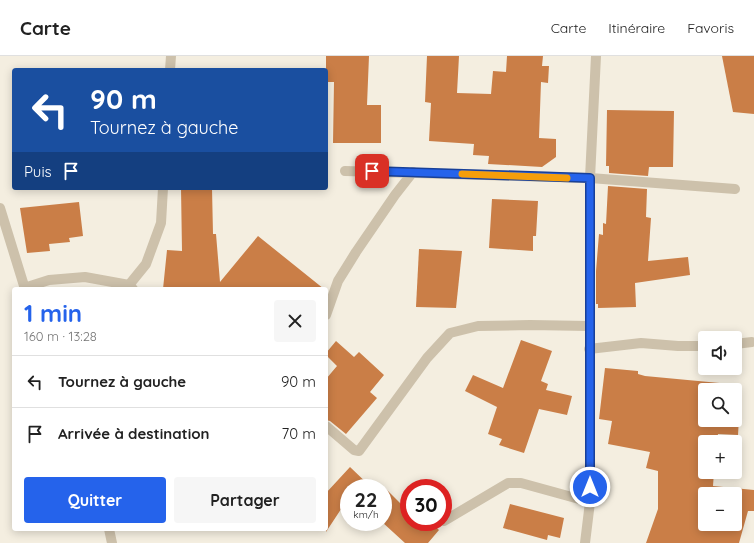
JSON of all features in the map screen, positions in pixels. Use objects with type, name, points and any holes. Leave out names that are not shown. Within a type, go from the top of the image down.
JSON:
[{"type":"street","points":[[170,68],[171,56]]},
{"type":"street","points":[[585,543],[590,502],[590,178],[596,56]]},
{"type":"street","points":[[345,171],[590,178],[735,189]]},
{"type":"street","points":[[328,309],[338,280],[395,195],[413,172]]},
{"type":"street","points":[[28,287],[50,280],[85,277],[131,287],[146,264],[161,223],[163,190]]},
{"type":"street","points":[[0,208],[25,287]]},
{"type":"street","points":[[328,428],[354,450],[359,451],[426,358],[450,333],[478,326],[589,326]]},
{"type":"street","points":[[742,343],[752,342]]},
{"type":"street","points":[[589,349],[641,343],[698,346]]},
{"type":"street","points":[[452,516],[508,483],[522,482],[590,502]]},
{"type":"street","points":[[109,531],[112,543]]},
{"type":"building","points":[[326,56],[369,56],[367,105],[381,105],[381,143],[333,143],[334,82],[328,82],[328,68],[326,68]]},
{"type":"building","points":[[427,56],[459,56],[457,93],[491,94],[493,71],[506,72],[507,56],[543,56],[542,66],[549,66],[548,83],[541,82],[539,138],[556,139],[556,157],[542,167],[488,164],[489,156],[473,155],[474,144],[429,141],[431,103],[425,102]]},
{"type":"building","points":[[722,56],[754,56],[754,114],[733,112]]},
{"type":"building","points":[[607,110],[674,111],[673,167],[649,167],[648,176],[609,173],[609,166],[606,166]]},
{"type":"building","points":[[608,186],[647,189],[646,217],[651,218],[648,261],[688,257],[690,275],[635,283],[636,307],[598,308],[598,304],[596,304],[596,271],[599,234],[603,235],[603,223],[606,224]]},
{"type":"building","points":[[181,190],[212,190],[213,234],[216,234],[220,282],[258,236],[322,287],[163,287],[167,250],[182,251]]},
{"type":"building","points":[[492,199],[538,201],[536,236],[533,236],[533,251],[489,248]]},
{"type":"building","points":[[79,202],[83,236],[69,238],[70,242],[49,244],[50,251],[27,253],[20,208]]},
{"type":"building","points":[[419,249],[462,251],[456,308],[416,307]]},
{"type":"building","points":[[521,340],[552,351],[541,381],[548,384],[546,390],[572,396],[567,415],[539,409],[524,453],[499,445],[502,439],[488,434],[497,407],[465,391],[473,375],[503,388]]},
{"type":"building","points":[[336,341],[354,357],[359,352],[384,375],[370,392],[377,398],[346,434],[328,420],[328,377],[337,366],[328,357],[328,351]]},
{"type":"building","points":[[605,368],[638,371],[638,374],[645,376],[719,383],[698,383],[698,427],[738,427],[738,435],[698,435],[698,479],[714,479],[713,486],[723,487],[698,487],[698,531],[742,531],[742,489],[754,490],[754,511],[748,511],[739,543],[646,543],[658,509],[658,471],[646,468],[650,452],[608,444],[612,421],[599,419]]},
{"type":"building","points":[[350,467],[363,479],[340,479],[340,511],[328,529],[328,491]]},
{"type":"building","points":[[392,495],[400,503],[400,531],[438,531],[428,543],[405,543],[392,531]]},
{"type":"building","points":[[510,504],[564,518],[560,538],[548,535],[547,540],[503,528]]},
{"type":"slow traffic","points":[[462,174],[567,178]]},
{"type":"route","points":[[372,171],[590,178],[590,487]]}]
